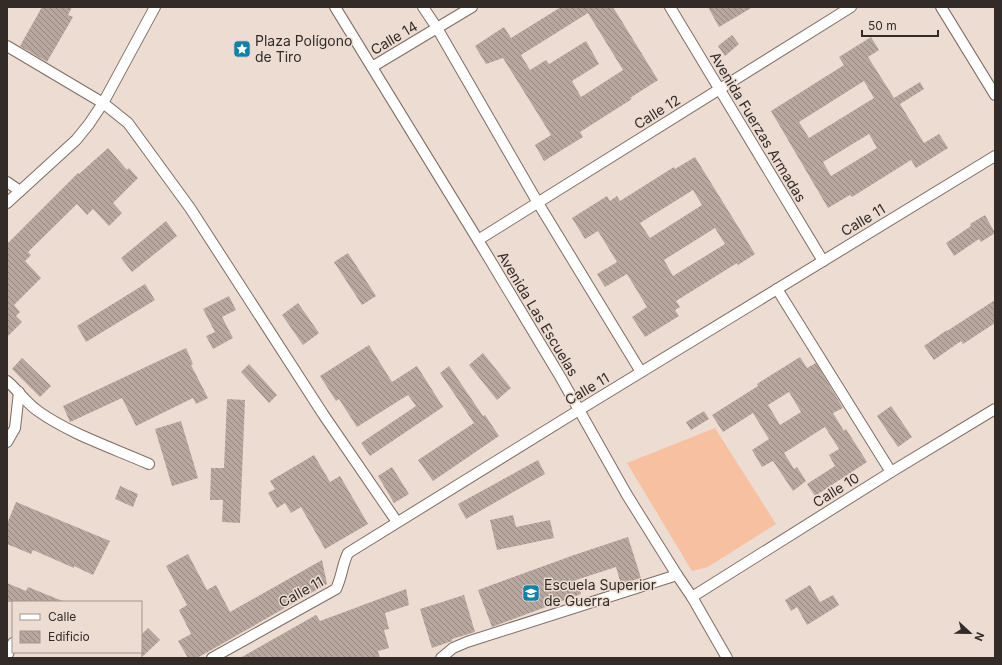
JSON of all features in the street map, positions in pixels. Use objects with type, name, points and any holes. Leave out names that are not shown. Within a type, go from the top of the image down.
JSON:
[{"type":"street","points":[[7,203],[76,140],[103,103],[155,7]]},
{"type":"street","name":"Avenida Las Escuelas","points":[[335,7],[478,240],[627,495],[692,597],[727,658]]},
{"type":"street","points":[[423,7],[437,28],[538,203],[641,372]]},
{"type":"street","name":"Calle 14","points":[[372,67],[472,7]]},
{"type":"street","name":"Avenida Fuerzas Armadas","points":[[670,7],[823,261]]},
{"type":"street","name":"Calle 12","points":[[478,240],[851,7]]},
{"type":"street","points":[[941,7],[995,95]]},
{"type":"street","points":[[7,46],[103,103],[128,123],[190,208],[323,414],[397,522]]},
{"type":"street","name":"Calle 11","points":[[212,658],[336,589],[341,578],[343,564],[348,553],[578,410],[995,156]]},
{"type":"street","points":[[7,182],[20,191]]},
{"type":"street","points":[[777,289],[891,472]]},
{"type":"street","points":[[7,381],[36,410],[58,425],[149,464]]},
{"type":"street","points":[[7,442],[15,428],[19,392]]},
{"type":"street","name":"Calle 10","points":[[692,597],[891,472],[995,409]]},
{"type":"street","points":[[441,658],[453,648],[467,642],[677,575]]},
{"type":"street","points":[[7,656],[12,645]]},
{"type":"shaded area","points":[[715,428],[776,524],[708,567],[692,571],[627,463]]},
{"type":"building","points":[[42,7],[72,7],[68,15],[73,17],[47,62],[20,46]]},
{"type":"building","points":[[561,7],[613,7],[658,80],[630,98],[632,99],[580,132],[583,137],[544,161],[535,145],[551,135],[503,58],[486,64],[475,46],[504,27],[511,38]],"holes":[[[588,13],[623,70],[581,97],[572,81],[599,64],[586,41],[549,64],[546,60],[530,70],[521,55]]]},
{"type":"building","points":[[708,7],[753,7],[719,27]]},
{"type":"building","points":[[732,35],[739,44],[725,56],[718,46]]},
{"type":"building","points":[[871,37],[879,50],[868,57],[894,98],[920,82],[924,89],[900,104],[924,143],[939,134],[948,148],[916,168],[911,160],[852,197],[850,195],[828,208],[771,111],[844,65],[839,57]],"holes":[[[864,81],[874,98],[809,138],[799,122]],[[869,134],[877,148],[831,176],[823,162]]]},
{"type":"building","points":[[108,148],[127,170],[129,168],[138,178],[113,203],[122,213],[109,226],[93,209],[87,215],[77,204],[28,252],[31,255],[25,261],[41,278],[14,305],[20,312],[16,316],[22,322],[7,337],[7,244],[78,173],[79,174]]},
{"type":"building","points":[[695,157],[755,254],[738,265],[737,263],[676,301],[680,307],[675,310],[679,316],[645,337],[632,317],[647,307],[627,274],[605,287],[597,274],[617,262],[598,231],[585,239],[572,218],[607,196],[610,201],[617,196],[620,201],[674,167],[675,169]],"holes":[[[693,190],[702,205],[650,238],[640,223]],[[715,228],[725,244],[673,276],[664,260]]]},
{"type":"building","points":[[985,215],[995,233],[981,242],[979,239],[954,256],[946,243],[971,226],[970,224]]},
{"type":"building","points":[[166,221],[177,236],[132,272],[121,258]]},
{"type":"building","points":[[348,253],[376,296],[362,305],[334,262]]},
{"type":"building","points":[[145,284],[155,300],[86,342],[77,326]]},
{"type":"building","points":[[229,296],[236,310],[222,317],[233,338],[213,349],[206,336],[215,332],[203,309]]},
{"type":"building","points":[[995,300],[995,323],[963,344],[961,341],[934,360],[924,346]]},
{"type":"building","points":[[298,303],[319,333],[303,345],[282,315]]},
{"type":"building","points":[[369,345],[392,382],[417,366],[443,407],[370,456],[361,443],[416,406],[408,395],[357,427],[339,399],[336,401],[320,376]]},
{"type":"building","points":[[186,348],[193,364],[191,365],[208,398],[196,404],[193,398],[136,426],[122,398],[70,422],[63,406]]},
{"type":"building","points":[[483,353],[511,388],[497,400],[469,365]]},
{"type":"building","points":[[800,357],[807,368],[816,363],[843,408],[833,413],[844,431],[846,429],[867,462],[815,496],[807,484],[835,466],[829,455],[839,449],[825,427],[784,453],[794,469],[797,467],[806,481],[793,491],[773,461],[762,467],[752,450],[769,439],[753,413],[723,432],[712,415],[758,386],[757,384]],"holes":[[[789,392],[801,412],[780,425],[768,405]]]},
{"type":"building","points":[[22,358],[51,386],[40,397],[12,369]]},
{"type":"building","points":[[249,364],[277,395],[269,403],[241,372]]},
{"type":"building","points":[[449,366],[483,416],[485,415],[499,436],[433,481],[418,460],[474,423],[440,373]]},
{"type":"building","points":[[227,399],[245,400],[240,523],[222,522],[223,500],[210,500],[211,468],[224,468]]},
{"type":"building","points":[[891,406],[912,437],[898,447],[877,416]]},
{"type":"building","points":[[704,411],[709,419],[691,430],[686,422]]},
{"type":"building","points":[[181,421],[198,478],[172,486],[155,429]]},
{"type":"building","points":[[314,455],[330,482],[340,476],[368,524],[325,549],[301,507],[291,513],[285,503],[277,508],[268,493],[275,489],[270,481]]},
{"type":"building","points":[[538,460],[545,474],[466,519],[458,504]]},
{"type":"building","points":[[392,467],[409,494],[394,503],[378,476]]},
{"type":"building","points":[[120,486],[138,494],[133,507],[115,499]]},
{"type":"building","points":[[16,502],[110,541],[93,575],[33,550],[31,554],[7,544],[7,524]]},
{"type":"building","points":[[513,515],[516,527],[550,520],[554,538],[497,550],[490,520]]},
{"type":"building","points":[[628,537],[641,578],[621,584],[616,567],[576,580],[581,594],[492,627],[478,590]]},
{"type":"building","points":[[188,554],[207,590],[216,585],[230,612],[322,560],[327,584],[197,658],[188,658],[178,641],[191,634],[179,610],[187,605],[166,566]]},
{"type":"building","points":[[7,583],[26,591],[28,587],[63,601],[12,601],[7,602]]},
{"type":"building","points":[[810,585],[820,602],[833,595],[839,605],[807,625],[797,607],[791,611],[785,600]]},
{"type":"building","points":[[406,589],[409,605],[385,613],[389,629],[384,630],[389,648],[378,651],[380,658],[240,658],[316,615],[320,621]]},
{"type":"building","points":[[464,595],[475,632],[452,639],[452,641],[432,648],[420,609]]},
{"type":"building","points":[[148,628],[160,640],[141,658],[142,653],[142,634]]},
{"type":"place","name":"Plaza Polígono de Tiro","points":[[242,49]]},
{"type":"place","name":"Escuela Superior de Guerra","points":[[531,593]]}]
